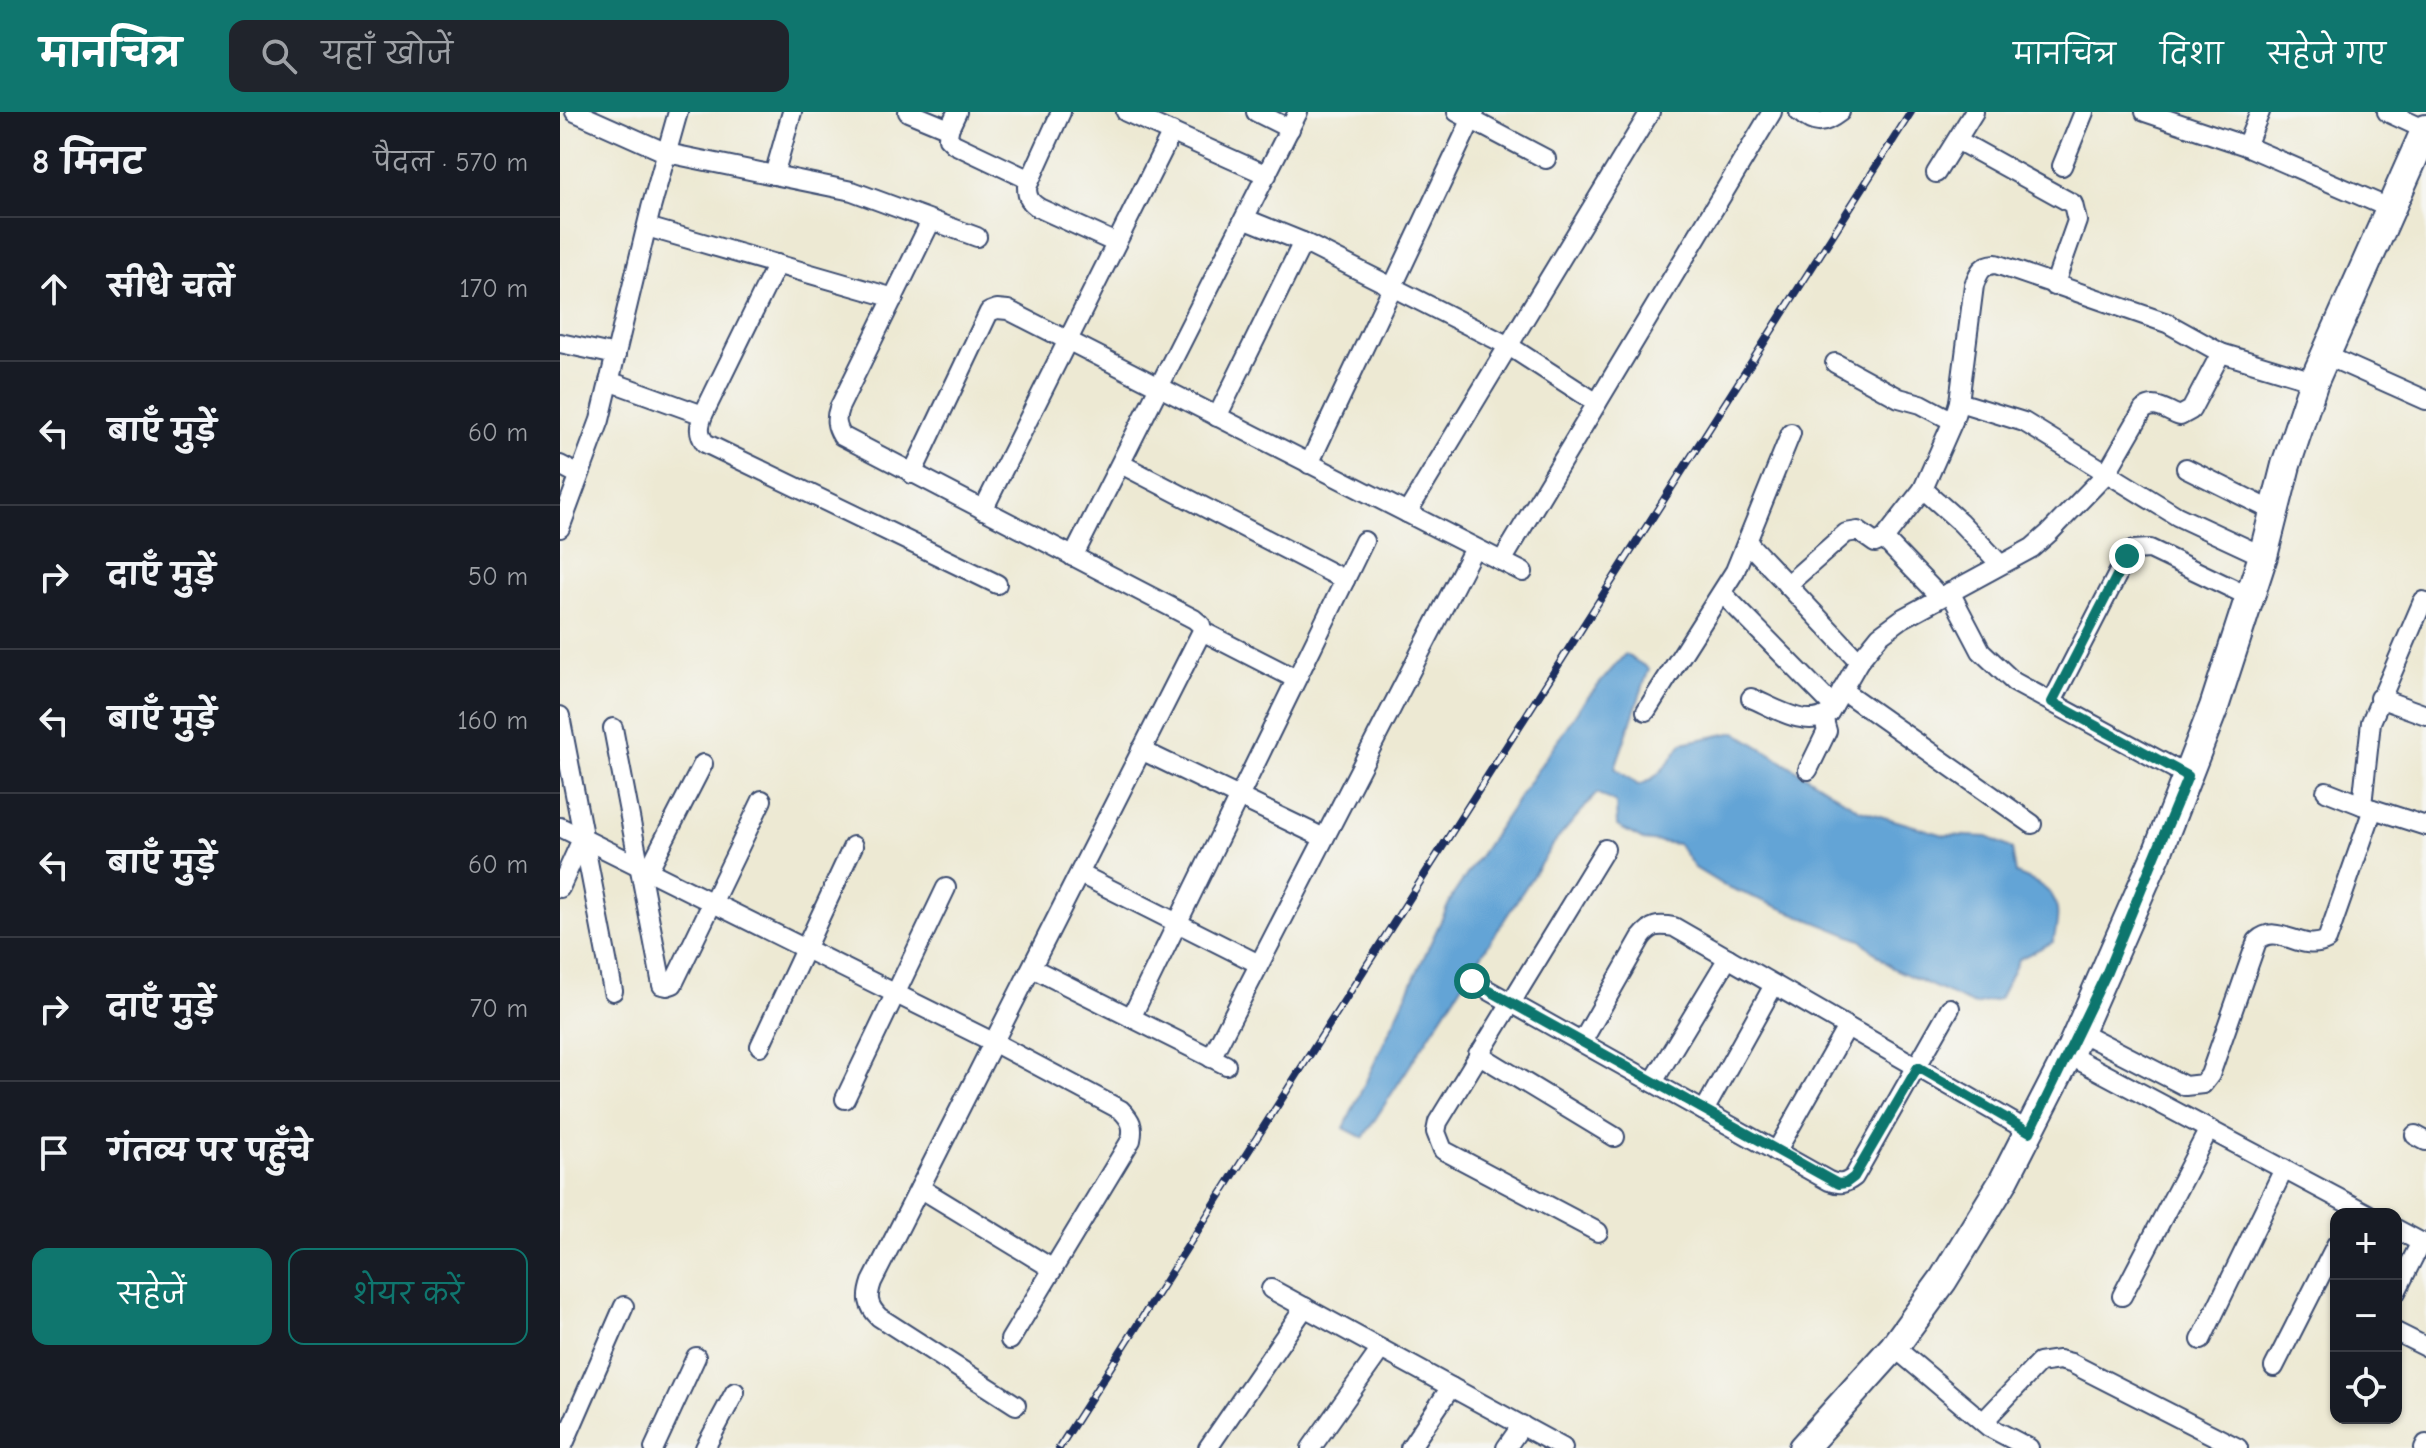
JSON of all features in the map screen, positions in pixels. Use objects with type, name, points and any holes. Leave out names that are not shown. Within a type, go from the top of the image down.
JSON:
[{"type":"main road","points":[[1803,1448],[1894,1347],[1964,1247],[2030,1132],[2074,1043],[2119,945],[2214,707],[2263,556],[2286,465],[2320,368],[2426,130]]},
{"type":"street","points":[[575,112],[667,153],[852,191],[977,237]]},
{"type":"street","points":[[560,528],[600,420],[678,112]]},
{"type":"street","points":[[774,175],[792,112]]},
{"type":"street","points":[[908,112],[949,129]]},
{"type":"street","points":[[957,112],[948,138],[954,144],[1030,180]]},
{"type":"street","points":[[1061,112],[1030,180],[1027,195],[1031,202],[1116,243]]},
{"type":"street","points":[[1126,112],[1267,175]]},
{"type":"street","points":[[1073,557],[1294,120],[1256,112]]},
{"type":"street","points":[[1407,513],[1650,112]]},
{"type":"street","points":[[1502,561],[1772,112]]},
{"type":"street","points":[[1799,112],[1809,121],[1820,123],[1840,112]]},
{"type":"street","points":[[1936,173],[1974,112]]},
{"type":"street","points":[[2062,166],[2084,112]]},
{"type":"street","points":[[2145,112],[2192,120],[2389,208]]},
{"type":"street","points":[[2246,146],[2260,112]]},
{"type":"street","points":[[2387,112],[2426,130]]},
{"type":"street","points":[[1309,464],[1468,115],[1546,159]]},
{"type":"street","points":[[983,510],[1172,132]]},
{"type":"street","points":[[1957,140],[2073,204],[2077,221],[2054,286]]},
{"type":"street","points":[[1246,219],[1303,242],[1509,346],[1597,403]]},
{"type":"street","points":[[931,221],[839,408],[837,427],[842,436],[1194,619],[1201,625],[1202,631],[872,1282],[868,1296],[870,1308],[879,1317],[1016,1405]]},
{"type":"street","points":[[647,227],[894,298]]},
{"type":"street","points":[[1217,417],[1303,242]]},
{"type":"street","points":[[777,264],[703,415],[699,426],[700,436],[705,443],[997,584]]},
{"type":"street","points":[[1787,585],[1846,533],[1858,531],[1875,543],[1884,539],[1923,489],[1959,402],[1974,285],[1979,271],[1986,265],[1996,264],[2167,323],[2221,353],[2320,368],[2426,400]]},
{"type":"street","points":[[912,474],[989,312],[1008,310],[1523,572]]},
{"type":"street","points":[[560,343],[616,355]]},
{"type":"street","points":[[1808,770],[1827,731],[1833,704],[1859,661],[1880,635],[1903,618],[2032,548],[2106,474],[2143,410],[2156,405],[2180,416],[2191,410],[2221,353]]},
{"type":"street","points":[[1835,363],[1899,398],[1921,404],[1953,421]]},
{"type":"street","points":[[609,381],[703,415]]},
{"type":"street","points":[[1959,402],[2024,422],[2177,516],[2263,556]]},
{"type":"street","points":[[1646,711],[1735,571],[1791,433]]},
{"type":"street","points":[[1121,464],[1345,580]]},
{"type":"street","points":[[560,465],[579,475]]},
{"type":"street","points":[[2186,468],[2275,512]]},
{"type":"street","points":[[1923,489],[2000,564]]},
{"type":"street","points":[[1884,539],[1945,595],[1981,651],[2014,682],[2188,776]]},
{"type":"street","points":[[1131,1018],[1364,541]]},
{"type":"street","points":[[1747,542],[1859,661]]},
{"type":"street","points":[[1032,968],[1218,1062],[1259,964],[1474,548]]},
{"type":"street","points":[[2052,702],[2127,556],[2133,550],[2150,549],[2250,597]]},
{"type":"street","points":[[1722,593],[1833,704],[2032,824]]},
{"type":"street","points":[[2074,1043],[2185,1086],[2203,1084],[2210,1075],[2257,941],[2265,934],[2273,933],[2307,945],[2318,945],[2327,940],[2367,807],[2367,739],[2379,698],[2425,599]]},
{"type":"street","points":[[1202,631],[1296,679]]},
{"type":"street","points":[[1751,698],[1801,719],[1833,704]]},
{"type":"street","points":[[2379,698],[2426,715]]},
{"type":"street","points":[[560,716],[613,991]]},
{"type":"street","points":[[613,728],[643,869],[662,985],[673,984],[762,800]]},
{"type":"street","points":[[1141,750],[1324,838]]},
{"type":"street","points":[[643,869],[703,764]]},
{"type":"street","points":[[2326,791],[2426,826]]},
{"type":"street","points":[[560,827],[995,1043],[1121,1110],[1131,1120],[1131,1140],[1010,1340]]},
{"type":"street","points":[[560,888],[582,839]]},
{"type":"street","points":[[760,1046],[853,846]]},
{"type":"street","points":[[1598,1232],[1443,1150],[1436,1132],[1438,1122],[1478,1054],[1605,849]]},
{"type":"street","points":[[1080,874],[1259,964]]},
{"type":"street","points":[[845,1099],[946,888]]},
{"type":"street","points":[[1582,1042],[1649,929],[1660,924],[1674,927],[2030,1132]]},
{"type":"street","points":[[1653,1082],[1728,958]]},
{"type":"street","points":[[1472,981],[1838,1184],[1854,1177],[1950,1008]]},
{"type":"street","points":[[1704,1111],[1774,985]]},
{"type":"street","points":[[1776,1152],[1847,1027]]},
{"type":"street","points":[[2074,1043],[2209,1129],[2351,1208]]},
{"type":"street","points":[[1478,1054],[1615,1137]]},
{"type":"street","points":[[2122,1296],[2209,1129]]},
{"type":"street","points":[[2201,1340],[2284,1169]]},
{"type":"street","points":[[920,1188],[1053,1269]]},
{"type":"street","points":[[2402,1232],[2424,1244],[2402,1282]]},
{"type":"street","points":[[2274,1367],[2330,1257]]},
{"type":"street","points":[[1271,1289],[1563,1448]]},
{"type":"street","points":[[562,1448],[624,1306]]},
{"type":"street","points":[[1208,1448],[1305,1307]]},
{"type":"street","points":[[2402,1335],[2426,1347]]},
{"type":"street","points":[[1894,1347],[1983,1422],[2029,1448]]},
{"type":"street","points":[[1311,1448],[1381,1349]]},
{"type":"street","points":[[654,1448],[696,1357]]},
{"type":"street","points":[[1983,1422],[2039,1363],[2059,1360],[2071,1363],[2238,1448]]},
{"type":"street","points":[[1410,1448],[1451,1387]]},
{"type":"street","points":[[705,1448],[735,1392]]},
{"type":"street","points":[[1506,1448],[1522,1425]]},
{"type":"water","points":[[1625,654],[1649,669],[1615,768],[1638,785],[1658,774],[1682,743],[1736,732],[1860,810],[1944,835],[1988,837],[2012,849],[2016,874],[2040,885],[2053,898],[2057,916],[2053,942],[2019,959],[1999,999],[1974,1005],[1892,968],[1861,940],[1723,885],[1695,868],[1678,844],[1643,840],[1617,826],[1616,803],[1597,793],[1554,843],[1363,1138],[1344,1128],[1453,895],[1582,704]]},
{"type":"railway","points":[[1059,1448],[1911,112]]},
{"type":"route","points":[[1472,981],[1838,1184],[1854,1177],[1918,1067],[2030,1132],[2107,972],[2188,776],[2052,702],[2127,556]]}]
